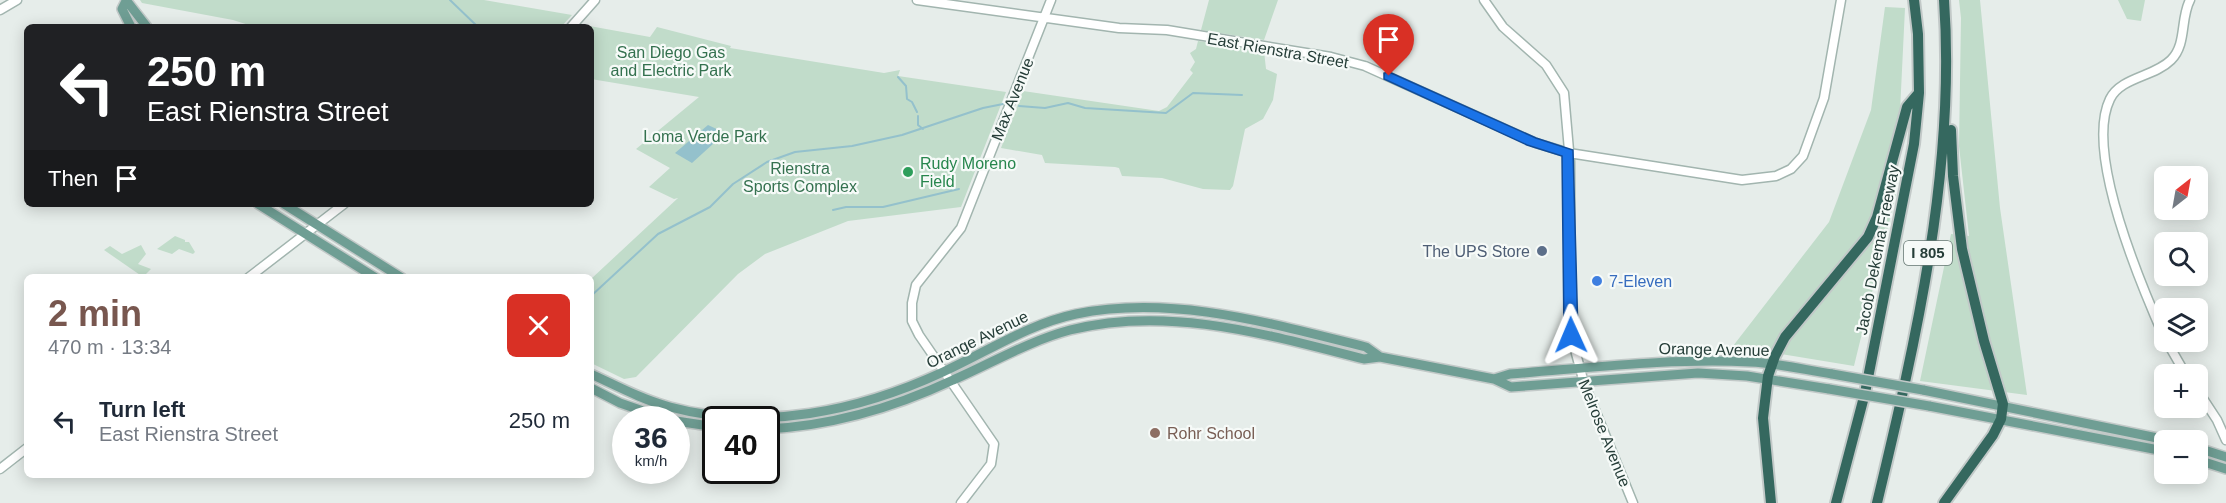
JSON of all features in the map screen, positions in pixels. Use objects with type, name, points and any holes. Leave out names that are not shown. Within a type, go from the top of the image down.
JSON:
[{"type":"highway","name":"Jacob Dekema Freeway","points":[[1836,503],[1868,382],[1908,183],[1919,93],[1918,34],[1914,0]]},
{"type":"highway","name":"I 805","points":[[1877,503],[1904,389],[1936,214],[1948,76],[1944,0]]},
{"type":"highway","points":[[1944,503],[1982,454],[2001,419],[2003,404],[1962,249],[1953,176],[1948,76]]},
{"type":"highway","points":[[1771,503],[1764,435],[1763,398],[1770,365],[1785,337],[1868,237],[1877,217],[1907,107],[1919,93]]},
{"type":"main road","points":[[130,24],[122,9],[126,0],[145,24]]},
{"type":"main road","points":[[263,207],[370,274]]},
{"type":"main road","points":[[289,207],[396,274]]},
{"type":"main road","name":"Orange Avenue","points":[[594,375],[627,391],[672,407],[712,415],[755,418],[788,416],[840,409],[894,394],[1034,327],[1077,314],[1149,307],[1217,313],[1366,347],[1380,357]]},
{"type":"main road","name":"Orange Avenue","points":[[780,428],[823,424],[859,417],[899,404],[1042,338],[1072,329],[1123,320],[1149,319],[1218,324],[1364,359],[1380,357],[1494,379],[1511,387],[1524,388],[1698,373],[1766,379],[1929,406],[2154,449]]},
{"type":"main road","points":[[1281,339],[1283,328]]},
{"type":"main road","name":"Orange Avenue","points":[[1494,379],[1510,374],[1670,362],[1720,361],[1770,365],[2003,404],[2154,437]]},
{"type":"main road","points":[[594,390],[629,406]]},
{"type":"main road","points":[[2208,451],[2226,457]]},
{"type":"main road","points":[[2208,463],[2226,469]]},
{"type":"street","points":[[0,10],[17,0]]},
{"type":"street","points":[[574,24],[595,0]]},
{"type":"street","name":"East Rienstra Street","points":[[917,0],[1119,28],[1167,30],[1345,60],[1389,76],[1532,141],[1569,153],[1728,178],[1764,179],[1786,172],[1803,156],[1824,98],[1841,0]]},
{"type":"street","name":"Max Avenue","points":[[962,503],[991,464],[994,444],[913,325],[911,307],[918,280],[951,243],[964,221],[1051,0]]},
{"type":"street","name":"Melrose Avenue","points":[[1484,0],[1503,27],[1534,53],[1559,83],[1566,103],[1569,153],[1571,335],[1584,383],[1633,503]]},
{"type":"street","points":[[2154,310],[2113,199],[2102,122],[2105,108],[2115,92],[2134,79],[2161,68],[2177,52],[2183,16],[2190,0]]},
{"type":"street","points":[[254,274],[341,207]]},
{"type":"street","points":[[2208,406],[2226,440]]},
{"type":"street","points":[[0,469],[24,450]]},
{"type":"green space","name":"San Diego Gas and Electric Park","points":[[140,0],[484,0],[572,15],[564,24],[246,24],[142,3]]},
{"type":"green space","points":[[1209,0],[1278,0],[1264,40],[1201,30]]},
{"type":"green space","points":[[1959,0],[1980,0],[2000,208],[2027,395],[1920,381],[1951,234],[1969,236],[1959,146],[1961,18]]},
{"type":"green space","points":[[2118,0],[2145,0],[2141,21],[2127,19]]},
{"type":"green space","points":[[1885,7],[1905,8],[1896,194],[1854,366],[1733,346],[1829,222],[1871,110]]},
{"type":"green space","points":[[594,27],[650,37],[657,27],[731,46],[730,48],[884,73],[900,70],[898,76],[1006,92],[961,207],[848,221],[765,254],[738,274],[636,377],[624,379],[594,364],[594,276],[678,198],[674,199],[649,187],[670,168],[636,149],[699,97],[594,80]]},
{"type":"green space","points":[[1198,41],[1264,51],[1266,69],[1277,74],[1273,100],[1263,119],[1245,129],[1233,186],[1230,190],[1203,189],[1162,178],[1122,176],[1119,168],[1115,167],[1045,163],[1042,155],[1001,148],[1023,91],[1159,111],[1167,107],[1193,73],[1190,70],[1195,62],[1190,53],[1196,49]]},
{"type":"green space","points":[[175,236],[189,242],[195,252],[193,254],[179,249],[172,254],[157,249]]},
{"type":"green space","points":[[141,245],[146,254],[138,264],[151,269],[146,274],[139,274],[104,250],[110,246],[122,254]]},
{"type":"water","points":[[708,125],[725,133],[692,163],[675,153]]},
{"type":"waterway","points":[[450,0],[475,24]]},
{"type":"waterway","points":[[898,77],[906,86],[907,99],[912,102],[917,112]]},
{"type":"waterway","points":[[1019,106],[1045,108],[1068,103],[1085,108],[1166,113],[1193,93],[1242,95]]},
{"type":"waterway","points":[[922,128],[983,108],[1003,104]]},
{"type":"waterway","points":[[918,116],[918,125],[922,128]]},
{"type":"waterway","points":[[594,293],[658,234],[710,207],[733,184],[767,162],[795,152],[852,146],[922,128]]},
{"type":"waterway","points":[[833,210],[846,207],[883,207],[959,189]]},
{"type":"place","name":"Rudy Moreno Field","points":[[908,172]]},
{"type":"place","name":"The UPS Store","points":[[1542,251]]},
{"type":"place","name":"7-Eleven","points":[[1597,281]]},
{"type":"place","name":"Rohr School","points":[[1155,433]]},
{"type":"route","points":[[1389,76],[1532,141],[1569,153],[1571,335]]},
{"type":"park label","name":"Loma Verde Park","points":[[705,136]]},
{"type":"park label","name":"Rienstra Sports Complex","points":[[800,177]]}]
